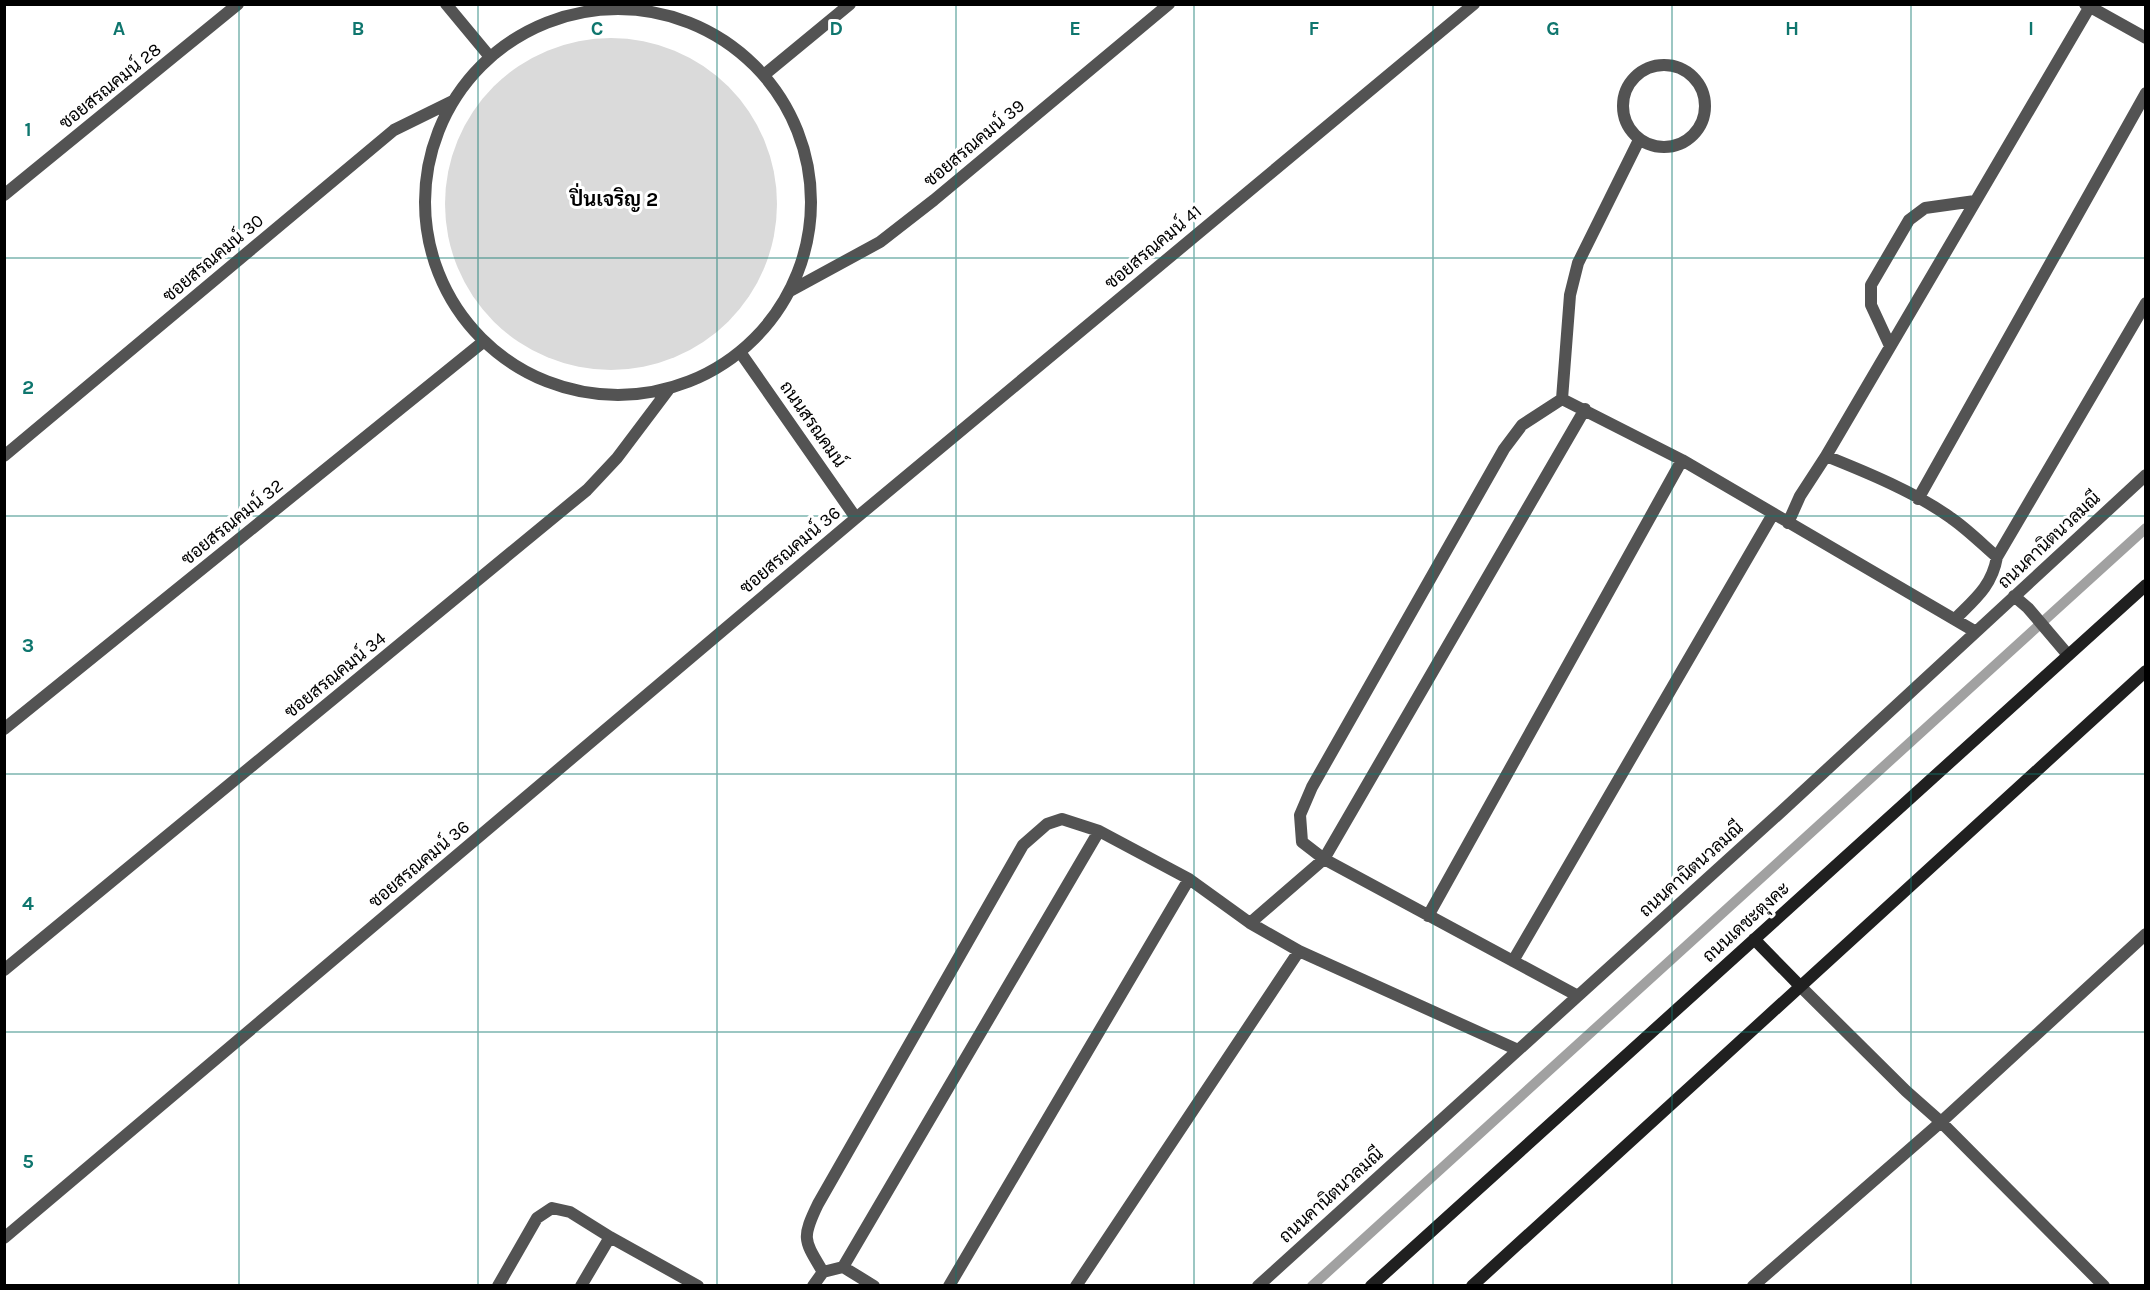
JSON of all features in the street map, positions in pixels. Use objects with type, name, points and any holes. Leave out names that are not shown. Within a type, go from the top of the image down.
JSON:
[{"type":"street","name":"ซอยสรณคมน์ 28","points":[[4,195],[238,4]]},
{"type":"street","points":[[446,4],[490,57]]},
{"type":"street","points":[[765,74],[850,4]]},
{"type":"street","name":"ซอยสรณคมน์ 39","points":[[790,291],[880,242],[934,200],[1169,4]]},
{"type":"street","name":"ซอยสรณคมน์ 41","points":[[856,518],[1474,4]]},
{"type":"street","points":[[1788,523],[1800,496],[1826,456],[2087,6],[2145,38]]},
{"type":"street","points":[[581,8],[631,8],[681,18],[727,40],[765,74],[795,123],[810,179],[808,236],[790,291],[768,324],[740,352],[707,374],[669,389],[620,396],[570,390],[523,372],[483,342],[444,289],[426,227],[429,161],[453,100],[490,57],[532,28],[581,8]]},
{"type":"street","points":[[1670,64],[1690,72],[1703,89],[1706,111],[1698,131],[1681,145],[1659,148],[1639,140],[1626,122],[1622,101],[1631,80],[1648,67],[1670,64]]},
{"type":"street","points":[[1918,498],[2145,93]]},
{"type":"street","name":"ซอยสรณคมน์ 30","points":[[4,456],[394,130],[453,100]]},
{"type":"street","points":[[1562,399],[1570,295],[1578,263],[1639,140]]},
{"type":"street","points":[[1890,346],[1871,305],[1871,285],[1909,220],[1924,208],[1975,201]]},
{"type":"street","points":[[1955,620],[1984,590],[1994,573],[1997,557],[2145,303]]},
{"type":"street","name":"ซอยสรณคมน์ 32","points":[[4,729],[483,342]]},
{"type":"street","name":"ถนนสรณคมน์","points":[[740,352],[856,518]]},
{"type":"street","name":"ซอยสรณคมน์ 34","points":[[4,970],[587,490],[617,459],[669,389]]},
{"type":"street","points":[[1562,399],[1682,460],[1976,632]]},
{"type":"street","points":[[1562,399],[1522,425],[1504,449],[1312,787],[1300,815],[1302,842],[1324,859],[1578,996]]},
{"type":"street","points":[[1250,923],[1324,859],[1585,409]]},
{"type":"street","points":[[1826,456],[1918,498],[1951,518],[1997,557]]},
{"type":"street","points":[[1428,916],[1682,460]]},
{"type":"street","name":"ถนนคานิตนวลมณี","points":[[1258,1286],[1578,996],[2145,475]]},
{"type":"street","points":[[1513,961],[1773,514]]},
{"type":"street","name":"ซอยสรณคมน์ 36","points":[[4,1238],[856,518]]},
{"type":"street","name":"ถนนเดชะตุงคะ","points":[[1371,1286],[2145,585]]},
{"type":"street","points":[[2014,596],[2028,608],[2068,655]]},
{"type":"street","points":[[1472,1286],[2145,671]]},
{"type":"street","points":[[824,1272],[808,1248],[806,1229],[814,1212],[1023,845],[1047,824],[1062,819],[1099,831],[1189,879],[1250,923],[1299,951],[1518,1050]]},
{"type":"street","points":[[813,1286],[824,1272],[843,1267],[1099,831]]},
{"type":"street","points":[[949,1286],[1189,879]]},
{"type":"street","points":[[1753,1286],[1941,1122],[2145,934]]},
{"type":"street","points":[[1755,939],[1812,999],[1941,1122],[2103,1286]]},
{"type":"street","points":[[1076,1286],[1299,951]]},
{"type":"street","points":[[498,1286],[537,1218],[552,1208],[570,1212],[698,1286]]},
{"type":"street","points":[[581,1286],[610,1237]]},
{"type":"street","points":[[843,1267],[874,1286]]},
{"type":"shaded area","points":[[595,38],[627,38],[659,45],[689,57],[717,75],[740,98],[765,140],[777,188],[774,236],[765,268],[740,310],[717,333],[689,351],[659,363],[627,370],[595,370],[563,363],[533,351],[505,333],[482,310],[464,282],[452,252],[445,220],[445,188],[452,156],[464,126],[482,98],[505,75],[533,57],[563,45]]},
{"type":"waterway","points":[[1312,1286],[2146,528]]},
{"type":"district","name":"ปิ่นเจริญ 2","points":[[614,199]]}]
